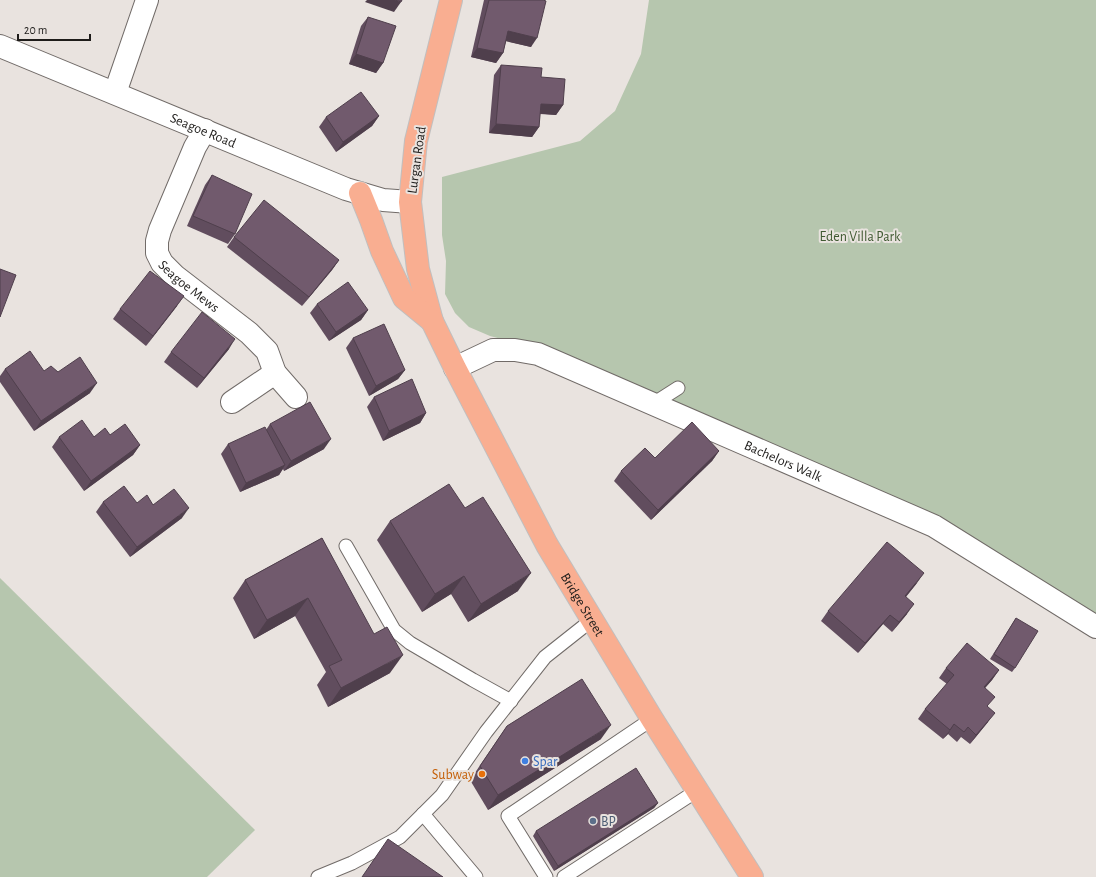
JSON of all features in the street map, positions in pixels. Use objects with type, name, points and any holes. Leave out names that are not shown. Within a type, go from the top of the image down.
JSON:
[{"type":"main road","name":"Lurgan Road","points":[[432,321],[418,269],[410,202],[416,141],[451,0]]},
{"type":"main road","points":[[360,193],[372,220],[382,251],[404,298],[432,321]]},
{"type":"main road","name":"Bridge Street","points":[[432,321],[547,545],[652,719],[752,877]]},
{"type":"street","points":[[115,93],[147,0]]},
{"type":"street","name":"Seagoe Road","points":[[0,46],[346,189],[383,200],[410,202]]},
{"type":"street","name":"Seagoe Mews","points":[[205,130],[196,147],[160,230],[157,241],[157,253],[162,263],[175,276],[249,333],[267,351],[275,373],[296,397]]},
{"type":"street","name":"Bachelors Walk","points":[[455,368],[493,350],[515,350],[538,354],[934,526],[1096,627]]},
{"type":"street","points":[[232,402],[275,373]]},
{"type":"lane","points":[[653,404],[678,388]]},
{"type":"lane","points":[[346,546],[394,630],[410,643],[511,701]]},
{"type":"lane","points":[[318,877],[352,863],[400,837],[442,795],[486,732],[545,657],[593,619]]},
{"type":"lane","points":[[546,877],[508,816],[652,719]]},
{"type":"lane","points":[[564,877],[698,790]]},
{"type":"lane","points":[[423,814],[476,877]]},
{"type":"green space","name":"Eden Villa Park","points":[[649,0],[1096,0],[1096,627],[934,526],[520,344],[490,336],[469,327],[455,313],[445,294],[446,261],[442,235],[442,177],[580,141],[615,111],[641,54]]},
{"type":"green space","points":[[0,578],[255,830],[207,877],[0,877]]},
{"type":"building","points":[[489,0],[546,1],[537,38],[508,31],[503,53],[477,48]]},
{"type":"building","points":[[368,17],[396,26],[383,63],[356,54]]},
{"type":"building","points":[[501,65],[542,68],[541,77],[565,79],[563,105],[541,104],[539,127],[496,124]]},
{"type":"building","points":[[361,92],[379,116],[343,142],[326,117]]},
{"type":"building","points":[[212,175],[252,194],[235,234],[193,216]]},
{"type":"building","points":[[264,200],[339,260],[309,297],[234,237]]},
{"type":"building","points":[[0,269],[16,275],[0,317]]},
{"type":"building","points":[[150,271],[184,296],[153,336],[120,309]]},
{"type":"building","points":[[348,282],[368,310],[336,332],[317,304]]},
{"type":"building","points":[[202,312],[235,339],[204,378],[171,352]]},
{"type":"building","points":[[384,324],[405,370],[376,386],[353,338]]},
{"type":"building","points":[[30,351],[44,371],[51,366],[58,372],[80,357],[97,383],[41,421],[5,369]]},
{"type":"building","points":[[412,379],[426,413],[389,431],[374,397]]},
{"type":"building","points":[[310,402],[331,439],[291,461],[270,424]]},
{"type":"building","points":[[82,420],[94,437],[105,428],[110,435],[125,424],[140,445],[91,481],[59,437]]},
{"type":"building","points":[[692,422],[719,451],[658,510],[621,471],[645,448],[655,458]]},
{"type":"building","points":[[265,427],[285,465],[246,483],[228,444]]},
{"type":"building","points":[[449,484],[465,508],[483,497],[531,573],[481,604],[464,576],[435,594],[390,521]]},
{"type":"building","points":[[124,486],[137,503],[147,495],[153,505],[174,489],[189,508],[137,547],[103,502]]},
{"type":"building","points":[[322,538],[374,634],[387,627],[403,655],[341,688],[329,666],[342,660],[308,598],[267,620],[245,580]]},
{"type":"building","points":[[887,542],[924,573],[905,596],[914,604],[899,622],[890,615],[865,643],[828,611]]},
{"type":"building","points":[[1016,618],[1038,631],[1015,668],[994,654]]},
{"type":"building","points":[[967,643],[999,670],[984,687],[995,697],[987,706],[995,713],[976,735],[968,727],[964,732],[954,724],[950,730],[925,709],[954,675],[946,668]]},
{"type":"building","name":"Spar","points":[[582,679],[611,725],[498,795],[480,766],[507,726]]},
{"type":"building","points":[[636,768],[658,803],[558,866],[536,831]]},
{"type":"building","points":[[388,839],[443,877],[362,877]]},
{"type":"place","name":"Spar","points":[[525,761]]},
{"type":"place","name":"Subway","points":[[482,774]]},
{"type":"place","name":"BP","points":[[593,821]]}]
